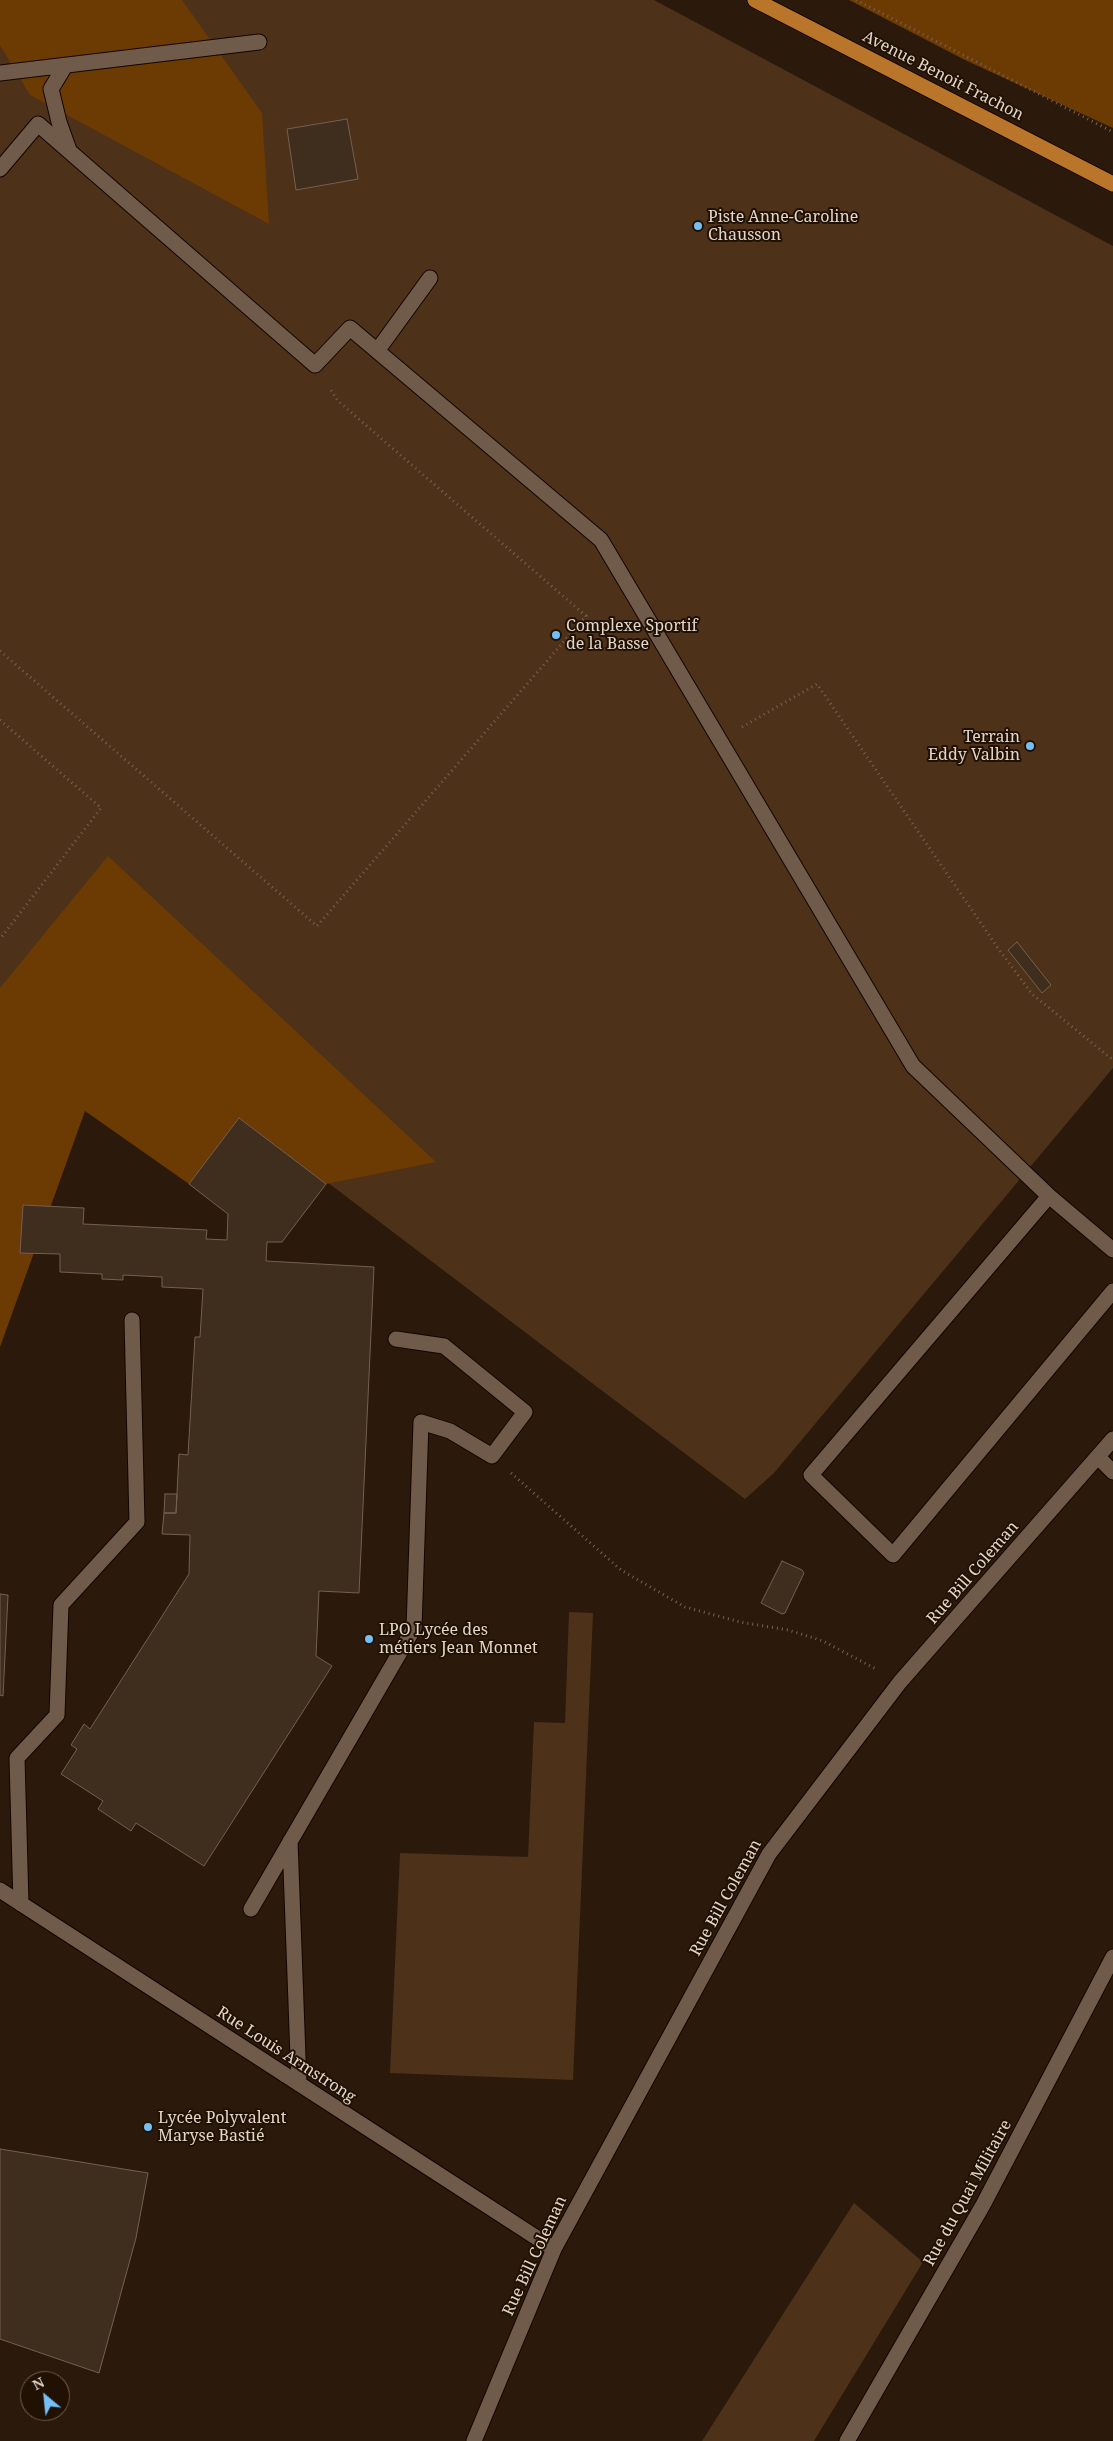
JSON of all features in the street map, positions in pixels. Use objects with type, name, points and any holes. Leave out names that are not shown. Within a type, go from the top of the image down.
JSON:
[{"type":"main road","name":"Avenue Benoit Frachon","points":[[755,0],[1113,184]]},
{"type":"street","points":[[0,73],[259,42]]},
{"type":"street","points":[[65,66],[51,89],[69,152]]},
{"type":"street","points":[[0,169],[38,124],[315,365],[350,328],[601,540],[913,1066],[1049,1196],[1113,1250]]},
{"type":"street","points":[[377,351],[430,278]]},
{"type":"street","points":[[1049,1196],[810,1475],[893,1554],[1113,1291]]},
{"type":"street","points":[[21,1904],[17,1758],[57,1715],[61,1605],[137,1522],[132,1320]]},
{"type":"street","points":[[251,1909],[414,1628],[421,1422],[450,1431],[492,1456],[525,1412],[444,1346],[396,1339]]},
{"type":"street","name":"Rue Bill Coleman","points":[[474,2441],[554,2249],[769,1854],[900,1682],[1113,1439]]},
{"type":"street","points":[[1098,1457],[1113,1472]]},
{"type":"street","points":[[290,1841],[299,2084]]},
{"type":"street","name":"Rue Louis Armstrong","points":[[0,1890],[554,2249]]},
{"type":"street","name":"Rue du Quai Militaire","points":[[847,2441],[983,2205],[1113,1958]]},
{"type":"path","points":[[856,0],[1113,132]]},
{"type":"path","points":[[0,651],[317,926],[586,616],[338,401],[315,365]]},
{"type":"path","points":[[720,740],[817,684],[994,943],[1032,994],[1113,1060]]},
{"type":"path","points":[[0,720],[101,808],[0,939]]},
{"type":"path","points":[[492,1456],[621,1570],[685,1607],[740,1622],[788,1630],[823,1641],[900,1682]]},
{"type":"shaded area","name":"Complexe Sportif de la Basse","points":[[0,0],[654,0],[1113,246],[1113,1068],[774,1473],[745,1499],[120,1025],[0,1156]]},
{"type":"shaded area","points":[[0,0],[182,0],[262,113],[269,224],[30,95],[0,45]]},
{"type":"shaded area","points":[[849,0],[1113,0],[1113,128],[965,60]]},
{"type":"shaded area","points":[[108,856],[436,1162],[326,1184],[239,1118],[189,1184],[85,1111],[0,1347],[0,988]]},
{"type":"shaded area","points":[[569,1612],[593,1613],[573,2080],[390,2073],[400,1853],[528,1857],[534,1722],[565,1723]]},
{"type":"shaded area","points":[[854,2203],[923,2262],[814,2441],[702,2441]]},
{"type":"building","points":[[347,119],[358,179],[296,190],[287,129]]},
{"type":"building","points":[[1017,942],[1051,985],[1042,993],[1008,950]]},
{"type":"building","points":[[239,1118],[326,1184],[282,1242],[267,1242],[266,1261],[374,1267],[359,1593],[319,1591],[316,1656],[332,1666],[204,1866],[136,1823],[131,1831],[98,1809],[103,1801],[61,1774],[77,1749],[71,1745],[84,1724],[90,1729],[189,1574],[190,1535],[162,1534],[164,1513],[176,1513],[179,1454],[188,1455],[195,1337],[200,1337],[203,1289],[162,1287],[162,1277],[123,1275],[123,1280],[102,1279],[102,1274],[60,1272],[60,1254],[20,1253],[23,1205],[84,1208],[83,1224],[207,1230],[206,1239],[227,1240],[228,1214],[189,1184]]},
{"type":"building","points":[[165,1494],[177,1494],[176,1513],[164,1513]]},
{"type":"building","points":[[782,1561],[802,1570],[804,1573],[785,1613],[782,1614],[761,1603]]},
{"type":"building","points":[[0,1594],[8,1595],[3,1696],[0,1695]]},
{"type":"building","points":[[0,2149],[148,2173],[136,2238],[99,2373],[0,2339]]},
{"type":"place","name":"Piste Anne-Caroline Chausson","points":[[698,226]]},
{"type":"place","name":"Complexe Sportif de la Basse","points":[[556,635]]},
{"type":"place","name":"Terrain Eddy Valbin","points":[[1030,746]]},
{"type":"place","name":"LPO Lycée des métiers Jean Monnet","points":[[369,1639]]},
{"type":"place","name":"Lycée Polyvalent Maryse Bastié","points":[[148,2127]]}]
